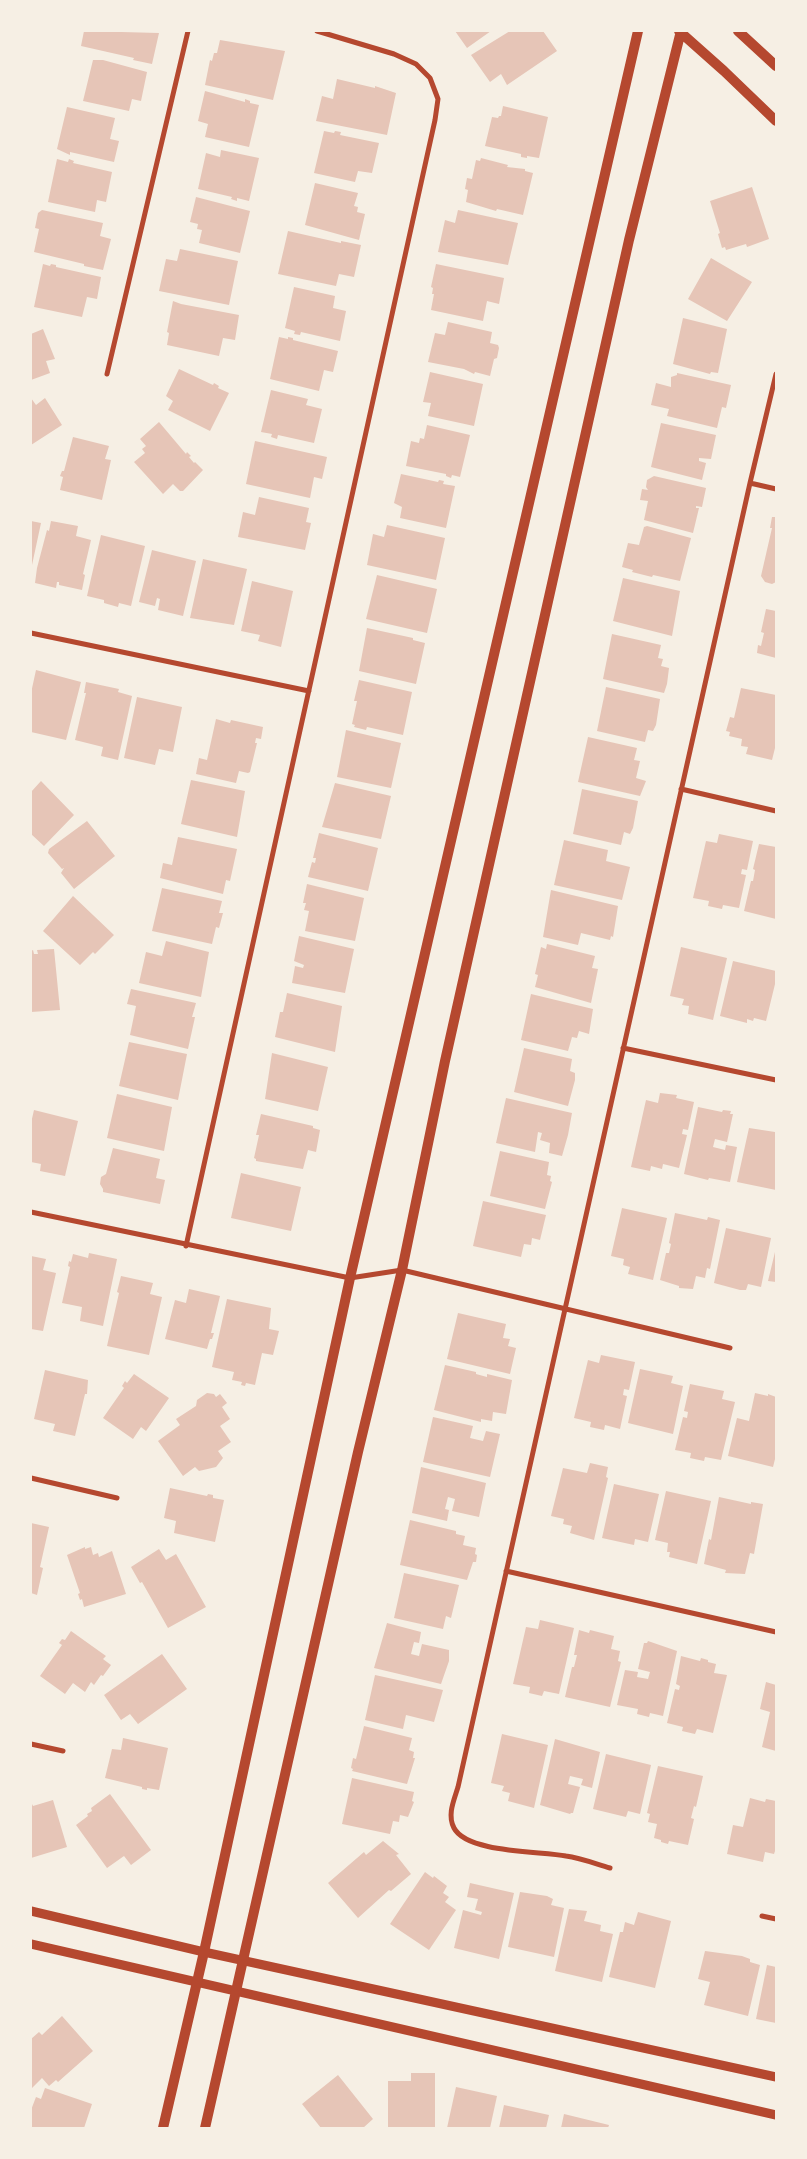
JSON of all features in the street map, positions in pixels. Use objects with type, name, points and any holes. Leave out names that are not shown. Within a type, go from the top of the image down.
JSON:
[{"type":"main road","points":[[163,2128],[204,1952],[350,1278],[638,31]]},
{"type":"main road","points":[[738,31],[776,66]]},
{"type":"main road","points":[[205,2128],[358,1452],[402,1270],[444,1061],[627,250],[680,32],[776,121]]},
{"type":"street","points":[[107,374],[188,31]]},
{"type":"street","points":[[186,1246],[435,120],[438,99],[430,78],[416,64],[394,54],[317,31]]},
{"type":"street","points":[[610,1868],[567,1856],[478,1844],[462,1837],[453,1827],[451,1808],[458,1787],[681,789],[776,374]]},
{"type":"street","points":[[750,483],[776,489]]},
{"type":"street","points":[[31,633],[309,692]]},
{"type":"street","points":[[681,789],[776,811]]},
{"type":"street","points":[[623,1048],[776,1080]]},
{"type":"street","points":[[31,1212],[186,1246],[350,1278],[402,1270],[730,1348]]},
{"type":"street","points":[[31,1478],[117,1498]]},
{"type":"street","points":[[506,1571],[776,1632]]},
{"type":"street","points":[[31,1744],[63,1751]]},
{"type":"street","points":[[31,1911],[204,1952],[776,2077]]},
{"type":"street","points":[[762,1916],[776,1919]]},
{"type":"street","points":[[31,1944],[776,2115]]},
{"type":"building","points":[[84,31],[159,33],[152,64],[81,46]]},
{"type":"building","points":[[455,31],[491,31],[467,48]]},
{"type":"building","points":[[510,31],[543,31],[557,51],[507,85],[501,74],[490,82],[471,55]]},
{"type":"building","points":[[220,40],[285,51],[273,100],[205,85],[210,60],[212,61],[214,53],[217,53]]},
{"type":"building","points":[[93,60],[103,60],[147,72],[141,101],[132,99],[129,111],[83,101]]},
{"type":"building","points":[[337,79],[375,88],[375,86],[396,93],[387,135],[316,121],[322,96],[333,99]]},
{"type":"building","points":[[205,91],[245,102],[245,99],[250,101],[250,103],[259,105],[249,147],[205,137],[208,124],[198,121]]},
{"type":"building","points":[[503,106],[548,117],[539,158],[521,157],[521,154],[485,146],[492,117],[498,118],[501,116]]},
{"type":"building","points":[[67,107],[115,118],[110,139],[119,141],[114,162],[70,152],[70,155],[57,149]]},
{"type":"building","points":[[324,131],[341,132],[340,135],[379,143],[372,173],[358,171],[355,182],[314,173]]},
{"type":"building","points":[[221,150],[259,158],[249,201],[237,198],[237,201],[231,199],[232,197],[198,189],[206,153],[220,157]]},
{"type":"building","points":[[481,158],[508,165],[507,167],[525,169],[525,171],[533,173],[523,215],[497,209],[496,211],[466,202],[468,190],[465,189],[467,178],[472,179],[476,160],[480,161]]},
{"type":"building","points":[[57,159],[68,162],[69,159],[74,161],[73,163],[112,172],[106,202],[97,200],[95,212],[48,202]]},
{"type":"building","points":[[315,183],[358,193],[354,206],[358,207],[357,212],[365,214],[359,240],[305,225]]},
{"type":"building","points":[[752,187],[769,239],[747,247],[746,244],[726,250],[725,247],[722,248],[718,234],[720,233],[710,201]]},
{"type":"building","points":[[196,197],[250,211],[240,253],[199,243],[202,230],[197,229],[198,224],[190,222]]},
{"type":"building","points":[[42,210],[103,223],[100,236],[111,239],[103,270],[34,252],[39,229],[35,228],[38,213]]},
{"type":"building","points":[[458,210],[518,223],[508,265],[438,252],[445,220],[455,223]]},
{"type":"building","points":[[288,231],[341,243],[341,241],[361,245],[354,277],[339,274],[336,286],[278,274]]},
{"type":"building","points":[[180,249],[238,261],[229,305],[159,291],[166,259],[177,261]]},
{"type":"building","points":[[711,258],[752,282],[727,321],[688,299]]},
{"type":"building","points":[[43,264],[56,265],[56,267],[101,277],[97,299],[87,297],[82,317],[34,307]]},
{"type":"building","points":[[436,264],[504,278],[499,304],[487,301],[483,321],[431,310],[434,294],[432,294],[433,288],[431,287]]},
{"type":"building","points":[[294,287],[335,296],[333,308],[346,311],[340,341],[301,332],[300,335],[294,334],[295,331],[285,328]]},
{"type":"building","points":[[173,301],[239,315],[235,340],[223,338],[219,356],[167,345],[169,333],[167,332]]},
{"type":"building","points":[[683,318],[727,329],[718,373],[711,372],[710,374],[673,364]]},
{"type":"building","points":[[448,322],[492,332],[490,343],[498,345],[499,348],[490,376],[475,372],[474,374],[464,369],[428,362],[435,333],[445,335]]},
{"type":"building","points":[[43,329],[55,359],[46,361],[50,373],[31,380],[31,334]]},
{"type":"building","points":[[279,337],[293,338],[293,340],[338,351],[333,372],[324,370],[319,391],[270,379]]},
{"type":"building","points":[[179,369],[213,385],[214,383],[219,386],[218,388],[229,393],[210,431],[168,410],[173,401],[166,396]]},
{"type":"building","points":[[430,372],[483,384],[474,426],[428,416],[431,403],[423,402]]},
{"type":"building","points":[[677,373],[731,385],[726,408],[722,407],[717,428],[667,416],[669,409],[651,405],[656,383],[671,387],[671,377],[677,375]]},
{"type":"building","points":[[271,390],[308,399],[306,405],[322,409],[314,443],[278,435],[277,439],[271,437],[272,434],[261,432]]},
{"type":"building","points":[[31,398],[36,405],[45,398],[62,425],[31,445]]},
{"type":"building","points":[[159,422],[186,454],[187,452],[191,456],[189,457],[194,463],[203,470],[183,491],[180,491],[173,484],[163,494],[134,462],[145,453],[142,449],[146,446],[140,439]]},
{"type":"building","points":[[661,423],[716,435],[711,459],[699,458],[699,461],[706,463],[702,480],[651,467]]},
{"type":"building","points":[[427,425],[470,435],[460,477],[452,475],[451,478],[446,476],[446,474],[406,466],[411,441],[419,443],[420,438],[424,439]]},
{"type":"building","points":[[73,437],[109,446],[105,459],[111,460],[102,500],[60,490],[63,477],[60,476],[62,471],[64,471]]},
{"type":"building","points":[[255,441],[327,457],[322,479],[314,477],[310,498],[246,484]]},
{"type":"building","points":[[401,474],[438,482],[439,480],[444,481],[443,484],[455,486],[446,528],[400,518],[402,507],[394,503]]},
{"type":"building","points":[[654,476],[706,488],[702,507],[696,506],[696,508],[699,508],[693,533],[644,520],[648,501],[640,500],[642,489],[648,490],[646,487],[647,480]]},
{"type":"building","points":[[259,497],[309,508],[306,522],[311,523],[305,550],[238,537],[243,512],[255,515]]},
{"type":"building","points":[[772,517],[776,517],[776,582],[772,584],[765,582],[761,576],[772,528],[770,528]]},
{"type":"building","points":[[31,521],[41,523],[32,565],[31,565]]},
{"type":"building","points":[[51,521],[78,526],[76,536],[91,540],[83,574],[85,575],[82,590],[59,585],[59,582],[57,582],[56,588],[35,583],[37,568]]},
{"type":"building","points":[[387,525],[445,538],[436,580],[367,565],[373,534],[384,537]]},
{"type":"building","points":[[647,526],[691,538],[680,581],[653,575],[652,577],[632,572],[633,570],[622,567],[628,543],[639,545],[644,527]]},
{"type":"building","points":[[101,535],[145,546],[131,606],[119,603],[118,607],[104,603],[104,600],[87,596]]},
{"type":"building","points":[[152,550],[196,561],[183,616],[158,610],[160,599],[157,598],[155,606],[139,602]]},
{"type":"building","points":[[203,559],[247,569],[234,625],[190,618]]},
{"type":"building","points":[[377,575],[437,589],[427,633],[366,619]]},
{"type":"building","points":[[623,578],[680,591],[672,636],[613,621]]},
{"type":"building","points":[[252,581],[293,591],[281,647],[258,641],[260,635],[241,631]]},
{"type":"building","points":[[766,609],[776,611],[776,658],[757,653],[758,645],[761,646],[764,633],[761,632]]},
{"type":"building","points":[[367,628],[413,638],[413,640],[425,643],[416,684],[359,671]]},
{"type":"building","points":[[612,634],[661,645],[658,658],[663,659],[661,666],[669,668],[664,693],[603,679]]},
{"type":"building","points":[[36,670],[81,682],[66,740],[31,732],[31,693]]},
{"type":"building","points":[[359,680],[412,692],[403,735],[367,727],[366,730],[354,727],[355,725],[352,724],[357,701],[354,701]]},
{"type":"building","points":[[86,682],[119,689],[118,692],[132,696],[118,760],[101,756],[103,747],[75,740],[86,693],[84,693]]},
{"type":"building","points":[[606,687],[660,699],[656,725],[653,731],[648,730],[645,742],[597,731]]},
{"type":"building","points":[[741,688],[776,695],[776,744],[772,760],[746,754],[748,747],[741,746],[742,739],[729,736],[730,732],[726,731],[730,717],[734,718]]},
{"type":"building","points":[[137,697],[182,707],[173,752],[159,749],[155,765],[124,758]]},
{"type":"building","points":[[216,719],[230,723],[231,720],[263,727],[261,739],[256,738],[255,743],[257,743],[250,772],[239,771],[236,783],[196,774],[199,758],[207,760]]},
{"type":"building","points":[[346,730],[401,743],[391,788],[337,777]]},
{"type":"building","points":[[588,737],[637,748],[634,760],[640,761],[636,778],[646,781],[640,796],[578,782]]},
{"type":"building","points":[[191,780],[245,791],[237,837],[181,824]]},
{"type":"building","points":[[41,781],[74,815],[44,846],[31,834],[31,792]]},
{"type":"building","points":[[335,783],[391,796],[381,839],[322,827]]},
{"type":"building","points":[[582,789],[638,801],[633,828],[630,834],[624,832],[621,845],[573,834]]},
{"type":"building","points":[[87,821],[115,856],[74,889],[61,873],[64,868],[62,869],[48,853],[49,849]]},
{"type":"building","points":[[319,833],[378,848],[368,891],[308,877],[312,862],[315,863],[316,858],[313,858]]},
{"type":"building","points":[[719,834],[753,841],[747,870],[742,869],[741,874],[746,875],[739,908],[723,905],[722,909],[708,906],[709,901],[693,898],[706,841],[717,843]]},
{"type":"building","points":[[178,837],[237,849],[230,881],[226,880],[223,894],[160,878],[163,863],[172,865]]},
{"type":"building","points":[[564,840],[608,850],[606,861],[630,867],[622,900],[554,885]]},
{"type":"building","points":[[759,844],[776,847],[776,919],[744,911],[751,881],[753,881],[755,870],[753,869]]},
{"type":"building","points":[[307,884],[364,898],[355,941],[305,931],[309,911],[304,910],[306,903],[303,903]]},
{"type":"building","points":[[162,888],[222,901],[219,913],[223,913],[219,928],[216,927],[212,944],[152,931]]},
{"type":"building","points":[[551,890],[618,906],[613,937],[611,936],[610,940],[581,933],[578,945],[543,937]]},
{"type":"building","points":[[73,896],[114,935],[95,954],[93,952],[80,965],[43,931]]},
{"type":"building","points":[[299,936],[354,949],[345,993],[292,983],[295,966],[303,968],[304,965],[294,961]]},
{"type":"building","points":[[166,941],[209,952],[201,997],[139,983],[146,952],[162,956]]},
{"type":"building","points":[[547,944],[595,956],[592,968],[598,969],[591,1003],[535,987],[538,975],[535,974],[541,947],[546,949]]},
{"type":"building","points":[[681,947],[727,958],[713,1020],[688,1014],[689,1006],[682,1005],[684,999],[670,996]]},
{"type":"building","points":[[54,949],[60,1010],[31,1012],[31,951],[33,950],[34,954],[38,954],[37,950]]},
{"type":"building","points":[[733,961],[776,971],[776,980],[766,1021],[754,1018],[753,1021],[747,1019],[747,1023],[720,1016]]},
{"type":"building","points":[[131,989],[196,1003],[192,1017],[195,1017],[188,1049],[130,1035],[136,1006],[127,1004]]},
{"type":"building","points":[[287,993],[342,1006],[335,1052],[275,1037],[280,1012],[283,1012]]},
{"type":"building","points":[[531,994],[593,1009],[589,1034],[579,1031],[577,1038],[572,1037],[568,1051],[521,1040]]},
{"type":"building","points":[[129,1042],[187,1054],[178,1100],[119,1086]]},
{"type":"building","points":[[524,1048],[572,1059],[570,1071],[575,1073],[575,1080],[568,1106],[514,1092]]},
{"type":"building","points":[[272,1053],[328,1067],[318,1111],[265,1099]]},
{"type":"building","points":[[660,1093],[677,1095],[676,1098],[694,1102],[688,1130],[683,1129],[682,1134],[687,1135],[679,1168],[663,1164],[662,1169],[651,1166],[650,1171],[631,1167],[646,1100],[658,1103]]},
{"type":"building","points":[[117,1094],[172,1107],[164,1151],[107,1138]]},
{"type":"building","points":[[506,1098],[572,1113],[562,1156],[549,1153],[550,1143],[540,1140],[542,1133],[538,1132],[535,1152],[496,1143]]},
{"type":"building","points":[[698,1107],[722,1112],[723,1110],[731,1111],[730,1114],[733,1114],[727,1142],[715,1139],[713,1147],[725,1150],[726,1145],[737,1147],[730,1182],[709,1178],[708,1180],[684,1174]]},
{"type":"building","points":[[34,1110],[78,1121],[65,1176],[40,1171],[41,1164],[31,1162],[31,1123]]},
{"type":"building","points":[[261,1114],[313,1126],[313,1128],[320,1130],[316,1152],[308,1150],[303,1169],[256,1161],[254,1158],[259,1135],[256,1135]]},
{"type":"building","points":[[749,1128],[775,1132],[776,1190],[737,1182]]},
{"type":"building","points":[[113,1148],[160,1159],[156,1178],[165,1180],[160,1204],[103,1192],[100,1184],[101,1177],[106,1174]]},
{"type":"building","points":[[500,1151],[549,1162],[547,1175],[551,1176],[550,1181],[552,1182],[545,1209],[490,1196]]},
{"type":"building","points":[[241,1173],[301,1187],[291,1231],[231,1218]]},
{"type":"building","points":[[483,1201],[546,1215],[540,1240],[532,1238],[531,1245],[524,1244],[521,1257],[473,1246]]},
{"type":"building","points":[[622,1208],[667,1218],[653,1280],[628,1274],[630,1267],[623,1265],[624,1259],[611,1256]]},
{"type":"building","points":[[675,1213],[707,1220],[708,1217],[720,1220],[710,1269],[707,1268],[705,1278],[696,1276],[693,1289],[679,1288],[679,1286],[660,1280],[666,1253],[669,1253]]},
{"type":"building","points":[[726,1228],[771,1238],[761,1287],[748,1284],[746,1290],[740,1290],[714,1283]]},
{"type":"building","points":[[776,1252],[776,1282],[768,1281]]},
{"type":"building","points":[[89,1253],[117,1259],[103,1326],[80,1321],[82,1307],[62,1303],[70,1267],[68,1266],[69,1261],[71,1262],[73,1254],[88,1258]]},
{"type":"building","points":[[31,1256],[46,1259],[43,1270],[56,1273],[43,1331],[31,1329]]},
{"type":"building","points":[[121,1276],[153,1283],[150,1294],[162,1297],[149,1355],[107,1346]]},
{"type":"building","points":[[189,1289],[220,1296],[211,1333],[214,1333],[207,1349],[165,1339],[175,1300],[186,1303]]},
{"type":"building","points":[[227,1299],[271,1308],[269,1329],[279,1331],[273,1355],[262,1353],[255,1385],[246,1383],[245,1386],[241,1385],[242,1382],[232,1380],[234,1372],[212,1367]]},
{"type":"building","points":[[458,1313],[506,1324],[503,1338],[510,1339],[508,1346],[516,1348],[510,1374],[447,1359]]},
{"type":"building","points":[[601,1355],[635,1362],[629,1390],[624,1389],[623,1395],[627,1396],[620,1429],[605,1425],[604,1430],[590,1427],[591,1422],[574,1418],[588,1360],[599,1363]]},
{"type":"building","points":[[445,1365],[476,1372],[476,1374],[487,1377],[487,1374],[512,1380],[506,1414],[493,1412],[492,1421],[481,1419],[481,1422],[434,1410]]},
{"type":"building","points":[[640,1369],[673,1376],[671,1383],[683,1386],[673,1434],[628,1423]]},
{"type":"building","points":[[45,1370],[88,1380],[87,1394],[85,1394],[75,1436],[53,1431],[55,1424],[34,1419]]},
{"type":"building","points":[[134,1374],[169,1398],[146,1431],[141,1427],[133,1439],[103,1418],[124,1388],[122,1386],[125,1381],[127,1383]]},
{"type":"building","points":[[690,1384],[724,1391],[722,1399],[735,1402],[721,1460],[705,1457],[704,1461],[690,1458],[691,1453],[675,1450],[683,1417],[687,1418],[688,1412],[684,1411]]},
{"type":"building","points":[[207,1393],[214,1394],[216,1397],[220,1394],[227,1403],[222,1407],[230,1419],[220,1426],[231,1442],[218,1451],[223,1458],[216,1467],[199,1471],[195,1467],[183,1476],[158,1441],[180,1425],[176,1419],[196,1406],[197,1400]]},
{"type":"building","points":[[755,1393],[776,1397],[776,1455],[773,1467],[728,1456],[737,1418],[749,1421]]},
{"type":"building","points":[[433,1417],[473,1426],[470,1438],[483,1441],[486,1431],[500,1434],[490,1477],[423,1462]]},
{"type":"building","points":[[590,1463],[608,1467],[606,1477],[608,1478],[594,1540],[570,1533],[572,1526],[563,1524],[564,1519],[551,1516],[563,1468],[587,1473]]},
{"type":"building","points":[[421,1467],[486,1483],[479,1517],[452,1511],[455,1499],[448,1497],[445,1509],[449,1510],[447,1521],[412,1513]]},
{"type":"building","points":[[614,1484],[659,1494],[648,1542],[635,1539],[634,1545],[602,1538]]},
{"type":"building","points":[[170,1488],[207,1496],[208,1494],[213,1495],[213,1498],[224,1500],[215,1542],[174,1533],[176,1521],[164,1518]]},
{"type":"building","points":[[666,1491],[711,1501],[697,1564],[669,1557],[670,1552],[667,1552],[668,1543],[655,1540]]},
{"type":"building","points":[[719,1497],[751,1504],[751,1502],[763,1504],[754,1554],[750,1553],[745,1574],[725,1573],[726,1570],[704,1564],[709,1539],[711,1540]]},
{"type":"building","points":[[410,1520],[456,1531],[456,1534],[465,1536],[463,1545],[476,1548],[475,1554],[477,1555],[476,1562],[473,1562],[467,1580],[400,1565]]},
{"type":"building","points":[[31,1523],[49,1527],[40,1567],[43,1568],[37,1595],[31,1593]]},
{"type":"building","points":[[85,1547],[85,1549],[91,1547],[93,1555],[98,1553],[99,1557],[112,1551],[126,1594],[84,1607],[82,1599],[80,1600],[78,1594],[80,1593],[67,1555]]},
{"type":"building","points":[[159,1549],[166,1560],[176,1554],[206,1607],[168,1628],[142,1582],[140,1583],[131,1567]]},
{"type":"building","points":[[404,1573],[459,1585],[451,1618],[446,1616],[443,1629],[394,1618]]},
{"type":"building","points":[[540,1620],[574,1628],[559,1694],[544,1691],[542,1696],[529,1693],[530,1687],[513,1684],[526,1627],[538,1629]]},
{"type":"building","points":[[387,1623],[421,1632],[419,1643],[414,1642],[411,1654],[419,1656],[422,1644],[449,1650],[449,1661],[441,1684],[374,1668]]},
{"type":"building","points":[[579,1630],[589,1633],[590,1630],[614,1636],[611,1649],[620,1651],[618,1661],[621,1662],[610,1707],[565,1697],[572,1667],[574,1667],[577,1655],[574,1655]]},
{"type":"building","points":[[71,1631],[106,1656],[103,1659],[111,1665],[94,1685],[91,1682],[85,1692],[73,1683],[65,1694],[40,1676],[62,1645],[59,1643],[62,1639],[65,1640]]},
{"type":"building","points":[[648,1641],[677,1651],[663,1716],[650,1713],[649,1717],[637,1714],[638,1709],[617,1705],[625,1670],[638,1672],[637,1677],[648,1679],[650,1672],[638,1669],[644,1643]]},
{"type":"building","points":[[162,1654],[187,1689],[138,1724],[130,1714],[121,1720],[104,1695]]},
{"type":"building","points":[[681,1656],[700,1661],[701,1658],[708,1660],[708,1662],[716,1664],[714,1673],[727,1675],[713,1733],[697,1729],[695,1734],[682,1731],[683,1727],[667,1723],[675,1689],[679,1690],[680,1686],[676,1684]]},
{"type":"building","points":[[375,1675],[443,1690],[434,1722],[406,1715],[403,1729],[365,1720]]},
{"type":"building","points":[[766,1682],[776,1685],[776,1751],[762,1747],[770,1712],[760,1709]]},
{"type":"building","points":[[364,1726],[412,1738],[409,1750],[414,1752],[413,1758],[415,1758],[407,1784],[352,1771],[353,1758],[356,1759]]},
{"type":"building","points":[[502,1734],[548,1745],[534,1808],[508,1801],[510,1793],[502,1791],[504,1786],[491,1783]]},
{"type":"building","points":[[123,1738],[168,1748],[159,1790],[142,1789],[142,1787],[105,1778],[112,1749],[121,1750]]},
{"type":"building","points":[[555,1739],[600,1752],[592,1788],[581,1785],[583,1779],[570,1776],[568,1784],[580,1787],[573,1813],[570,1814],[540,1805]]},
{"type":"building","points":[[606,1754],[651,1765],[640,1814],[628,1811],[626,1817],[593,1809]]},
{"type":"building","points":[[658,1766],[703,1776],[696,1807],[694,1806],[691,1818],[694,1819],[688,1845],[669,1841],[668,1844],[654,1838],[657,1824],[648,1822],[650,1814],[647,1813]]},
{"type":"building","points":[[352,1778],[414,1792],[412,1801],[414,1802],[408,1817],[400,1815],[399,1822],[393,1821],[390,1834],[342,1824]]},
{"type":"building","points":[[110,1794],[151,1850],[131,1865],[124,1856],[107,1868],[76,1825],[88,1816],[87,1814],[92,1811],[91,1808]]},
{"type":"building","points":[[750,1798],[765,1802],[766,1799],[776,1801],[776,1848],[774,1854],[765,1852],[763,1862],[727,1854],[733,1825],[743,1827]]},
{"type":"building","points":[[53,1800],[67,1847],[31,1858],[31,1802],[33,1806]]},
{"type":"building","points":[[383,1841],[399,1854],[396,1855],[411,1874],[391,1891],[389,1890],[358,1918],[328,1883],[364,1852],[366,1855]]},
{"type":"building","points":[[425,1872],[447,1886],[443,1893],[449,1897],[445,1902],[456,1910],[429,1950],[390,1924]]},
{"type":"building","points":[[470,1883],[514,1893],[499,1959],[454,1948],[463,1910],[481,1915],[482,1912],[475,1910],[478,1899],[467,1897]]},
{"type":"building","points":[[520,1892],[547,1896],[553,1899],[551,1905],[564,1908],[554,1957],[508,1947]]},
{"type":"building","points":[[569,1909],[587,1911],[584,1921],[601,1925],[600,1931],[613,1934],[602,1982],[555,1971]]},
{"type":"building","points":[[638,1912],[671,1921],[655,1988],[609,1977],[620,1932],[623,1932],[625,1922],[634,1925]]},
{"type":"building","points":[[705,1951],[742,1956],[750,1959],[750,1962],[760,1965],[748,2016],[704,2005],[710,1982],[698,1979]]},
{"type":"building","points":[[767,1965],[776,1967],[776,2023],[756,2019]]},
{"type":"building","points":[[62,2016],[93,2051],[58,2082],[56,2080],[49,2086],[42,2078],[32,2088],[31,2039],[39,2032],[42,2035]]},
{"type":"building","points":[[411,2073],[435,2073],[435,2128],[388,2128],[388,2081],[411,2081]]},
{"type":"building","points":[[338,2075],[373,2119],[363,2128],[321,2128],[302,2104]]},
{"type":"building","points":[[456,2087],[497,2096],[490,2128],[447,2128]]},
{"type":"building","points":[[45,2088],[92,2104],[84,2128],[31,2128],[31,2110],[36,2097],[41,2099]]},
{"type":"building","points":[[504,2105],[549,2115],[546,2128],[499,2128]]},
{"type":"building","points":[[564,2114],[609,2125],[608,2128],[561,2128]]}]
